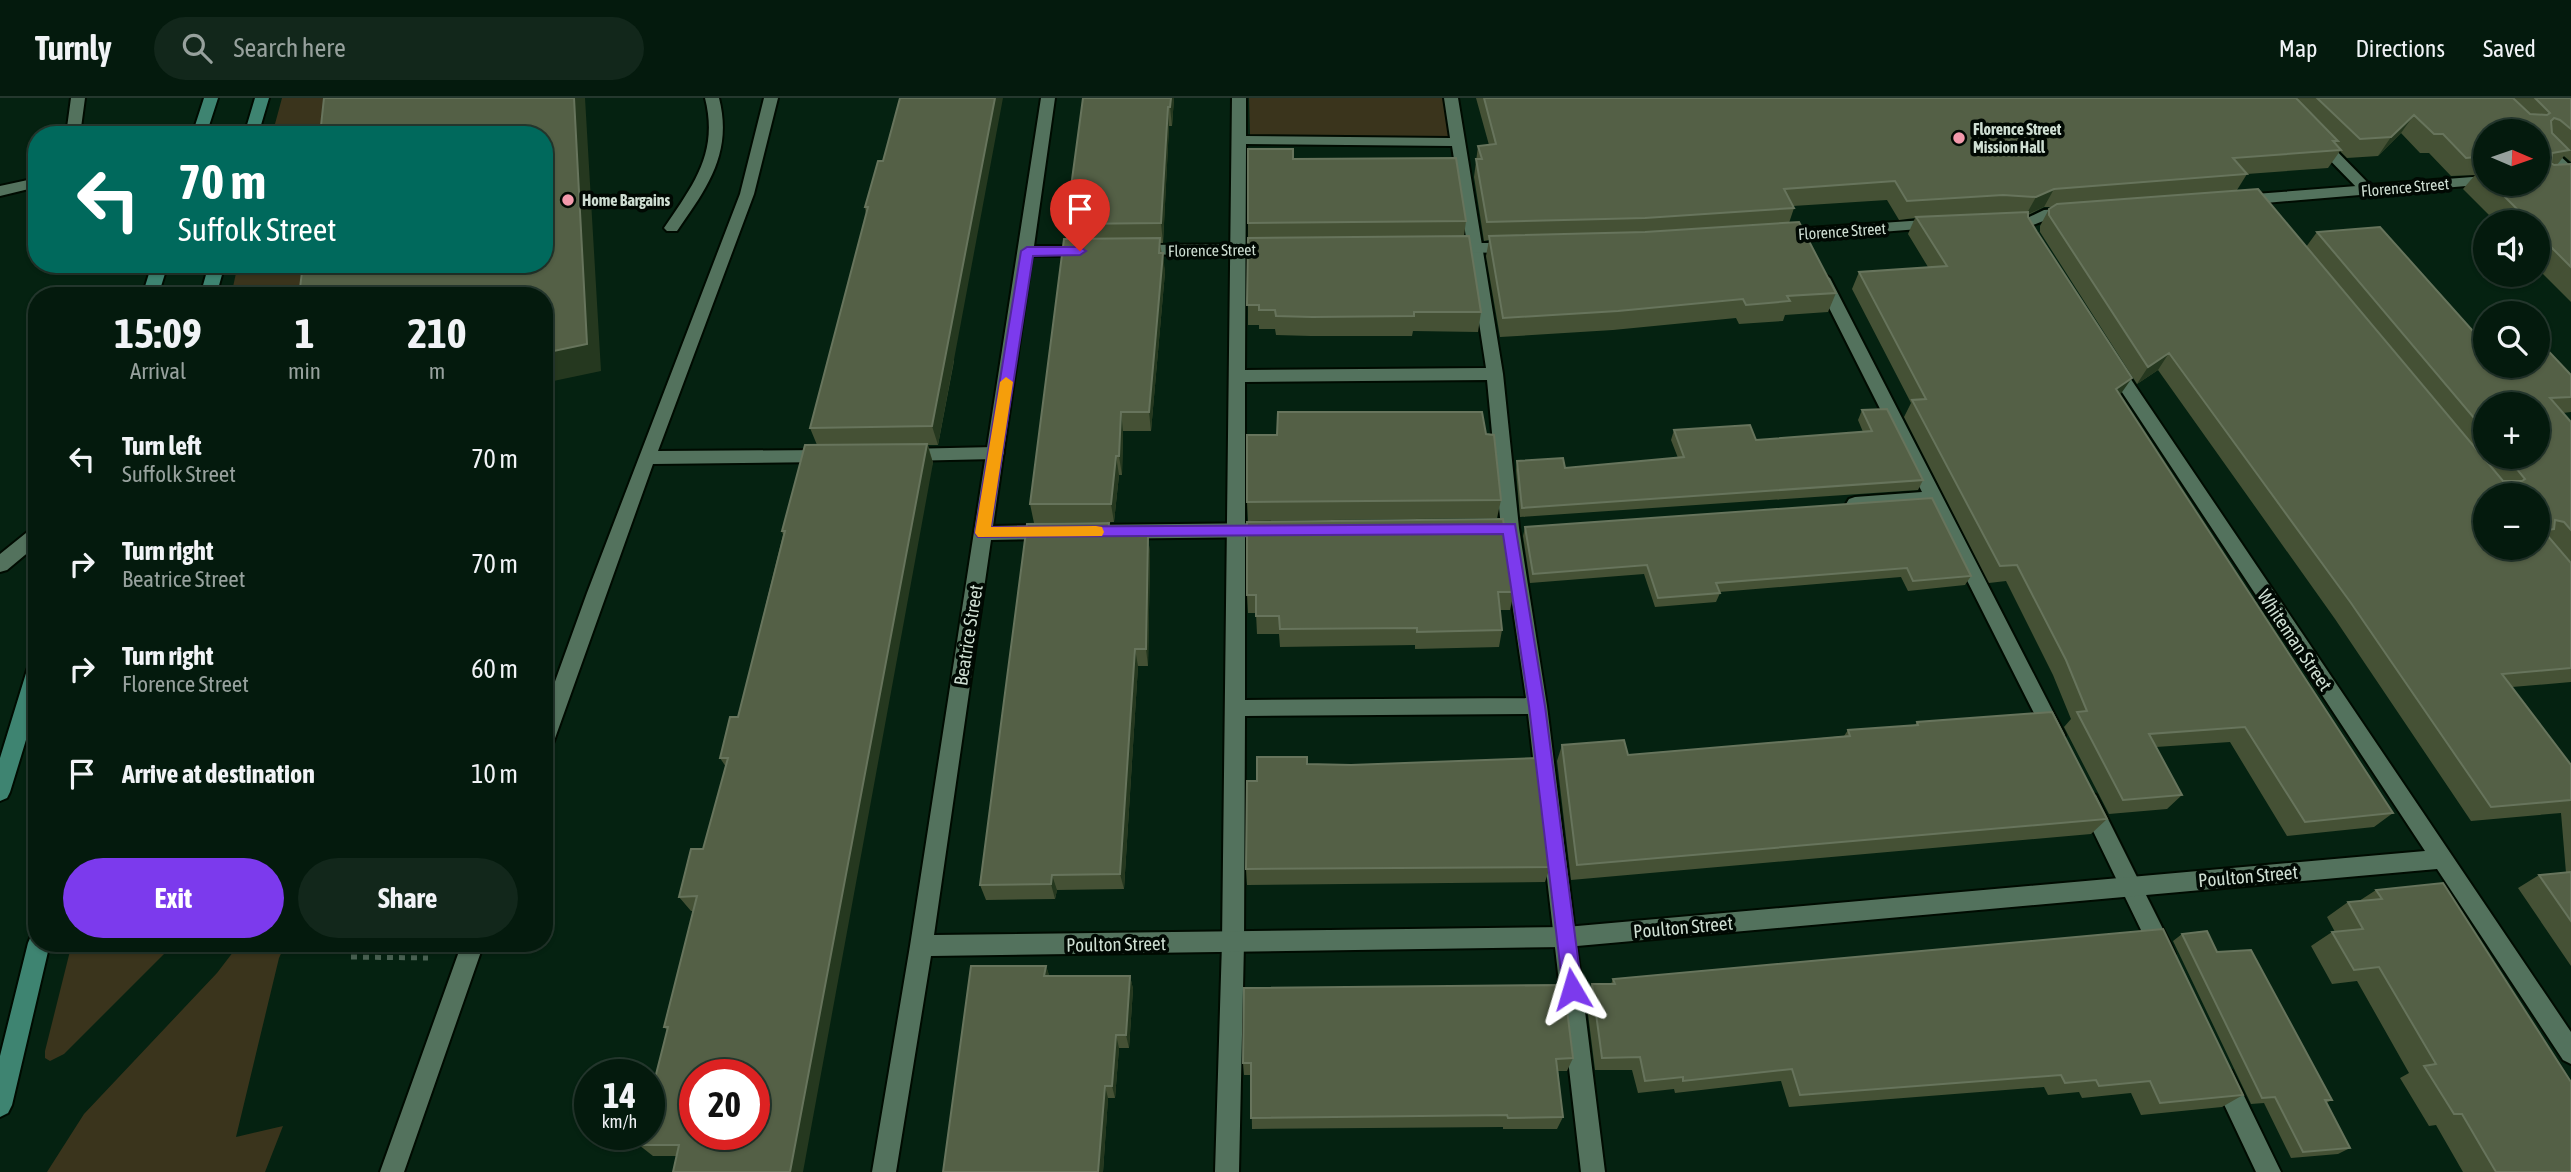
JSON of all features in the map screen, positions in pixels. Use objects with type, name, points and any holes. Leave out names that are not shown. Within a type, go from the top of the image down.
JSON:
[{"type":"main road","points":[[202,126],[211,98]]},
{"type":"main road","points":[[254,126],[262,98]]},
{"type":"main road","points":[[0,792],[28,700]]},
{"type":"main road","points":[[0,1105],[37,952]]},
{"type":"street","points":[[74,126],[78,98]]},
{"type":"street","points":[[672,228],[700,188],[713,159],[719,128],[712,98]]},
{"type":"street","name":"Beatrice Street","points":[[884,1172],[921,946],[1048,98]]},
{"type":"street","points":[[1227,1172],[1238,530],[1236,376],[1239,98]]},
{"type":"street","points":[[1451,98],[1495,374],[1510,528],[1537,706],[1593,1172]]},
{"type":"street","points":[[2312,135],[2367,190]]},
{"type":"street","points":[[1238,140],[1459,142]]},
{"type":"street","points":[[2550,154],[2571,174]]},
{"type":"street","points":[[2550,176],[2571,174]]},
{"type":"street","name":"Florence Street","points":[[2224,202],[2256,205],[2367,190],[2473,182]]},
{"type":"street","points":[[0,191],[28,184]]},
{"type":"street","points":[[1994,221],[2032,232],[2044,215],[2085,212]]},
{"type":"street","name":"Florence Street","points":[[1760,236],[1952,224]]},
{"type":"street","points":[[1799,234],[2064,753]]},
{"type":"street","points":[[1423,248],[1533,247]]},
{"type":"street","name":"Florence Street","points":[[1027,251],[1291,249]]},
{"type":"street","name":"Whiteman Street","points":[[2102,349],[2571,1052]]},
{"type":"street","points":[[1236,376],[1495,374]]},
{"type":"street","points":[[884,455],[995,453]]},
{"type":"street","points":[[649,458],[842,456]]},
{"type":"street","points":[[1840,505],[1935,498]]},
{"type":"street","points":[[983,533],[1292,530]]},
{"type":"street","points":[[0,565],[28,542]]},
{"type":"street","points":[[1234,708],[1537,706]]},
{"type":"street","points":[[2082,789],[2174,973]]},
{"type":"street","name":"Poulton Street","points":[[921,946],[1566,937],[2442,859]]},
{"type":"street","points":[[392,1172],[470,952]]},
{"type":"street","points":[[2215,1060],[2269,1172]]},
{"type":"lane","points":[[553,717],[747,194],[776,99]]},
{"type":"path","points":[[351,957],[430,958]]},
{"type":"shaded area","points":[[282,98],[336,98],[333,126],[274,126]]},
{"type":"shaded area","points":[[1249,98],[1448,98],[1453,138],[1250,135]]},
{"type":"shaded area","points":[[236,273],[316,273],[314,287],[233,287]]},
{"type":"shaded area","points":[[70,952],[166,952],[64,1054],[50,1061],[45,1058]]},
{"type":"shaded area","points":[[233,952],[282,952],[236,1137],[283,1126],[265,1172],[47,1172],[84,1114],[217,973]]},
{"type":"building","points":[[324,98],[574,98],[587,344],[553,351],[553,287],[300,287],[302,273],[553,273],[553,126],[321,126]]},
{"type":"building","points":[[900,98],[995,98],[932,426],[810,428],[868,207],[865,207],[878,161],[883,161]]},
{"type":"building","points":[[1083,98],[1171,98],[1168,107],[1161,223],[1066,224]]},
{"type":"building","points":[[1484,98],[2296,98],[2338,141],[2333,141],[2341,150],[2233,158],[2247,174],[2054,189],[2036,197],[2003,195],[1907,201],[1895,181],[1784,189],[1794,208],[1645,218],[1487,222],[1476,159],[1482,159],[1478,146],[1496,144]]},
{"type":"building","points":[[2317,98],[2513,98],[2530,114],[2547,115],[2550,113],[2535,98],[2571,98],[2571,129],[2560,120],[2554,118],[2551,121],[2552,133],[2569,150],[2552,153],[2551,163],[2571,164],[2571,267],[2550,246],[2550,210],[2518,210],[2504,196],[2550,196],[2550,119],[2473,119],[2473,157],[2466,158],[2443,134],[2434,134],[2414,115],[2391,137],[2360,139]]},
{"type":"building","points":[[1248,149],[1293,149],[1293,159],[1456,158],[1466,221],[1248,223]]},
{"type":"building","points":[[2258,189],[2473,445],[2473,469],[2493,469],[2503,481],[2525,479],[2517,469],[2550,469],[2550,398],[2571,422],[2571,530],[2564,522],[2555,520],[2554,529],[2550,530],[2550,483],[2473,483],[2473,560],[2550,560],[2550,539],[2571,563],[2571,668],[2502,674],[2571,765],[2571,800],[2491,807],[2351,603],[2169,353],[2148,367],[2049,215],[2049,209],[2057,204]]},
{"type":"building","points":[[2028,212],[2037,232],[2132,378],[2116,389],[2393,813],[2305,822],[2245,727],[2149,734],[2182,795],[2123,800],[2077,712],[2087,711],[2066,660],[2017,565],[2000,566],[1912,400],[1926,399],[1859,272],[1947,266],[1916,217]]},
{"type":"building","points":[[1799,222],[1836,293],[1787,296],[1790,301],[1746,305],[1743,299],[1503,318],[1489,236],[1645,232]]},
{"type":"building","points":[[2380,227],[2473,331],[2473,378],[2550,378],[2550,353],[2571,375],[2571,397],[2550,398],[2550,392],[2473,392],[2473,417],[2317,232]]},
{"type":"building","points":[[1469,236],[1481,312],[1414,312],[1414,316],[1276,316],[1275,310],[1259,310],[1259,305],[1247,305],[1248,238]]},
{"type":"building","points":[[1160,238],[1159,253],[1163,253],[1149,412],[1121,412],[1119,456],[1116,456],[1111,504],[1030,504],[1064,239]]},
{"type":"building","points":[[1887,409],[1923,480],[1522,508],[1517,461],[1563,458],[1565,468],[1684,457],[1674,430],[1750,425],[1756,440],[1872,431],[1862,410]]},
{"type":"building","points":[[1278,412],[1482,412],[1486,434],[1494,435],[1501,500],[1247,502],[1247,435],[1277,435]]},
{"type":"building","points":[[927,444],[790,1172],[673,1172],[679,1145],[665,1145],[665,1059],[660,1059],[668,1027],[664,1027],[697,896],[679,897],[691,849],[703,849],[728,758],[720,758],[730,717],[738,717],[785,531],[782,531],[805,445]]},
{"type":"building","points":[[1932,498],[1971,576],[1913,581],[1907,568],[1716,583],[1720,593],[1658,598],[1647,565],[1533,574],[1525,527]]},
{"type":"building","points":[[1503,519],[1514,592],[1498,592],[1502,630],[1417,632],[1417,628],[1280,629],[1279,616],[1256,616],[1256,595],[1247,595],[1247,522]]},
{"type":"building","points":[[1109,523],[1108,536],[1148,536],[1146,649],[1135,649],[1120,874],[1052,875],[1051,884],[980,885],[1027,524]]},
{"type":"building","points":[[2052,712],[2107,819],[1577,865],[1562,745],[1624,740],[1628,755],[1850,736],[1848,730],[1918,725],[1917,722]]},
{"type":"building","points":[[1257,757],[1307,757],[1307,764],[1351,765],[1537,758],[1550,867],[1246,869],[1247,781],[1257,781]]},
{"type":"building","points":[[2571,872],[2571,921],[2539,875]]},
{"type":"building","points":[[2443,883],[2571,1082],[2571,1172],[2496,1172],[2462,1114],[2454,1114],[2424,1066],[2436,1064],[2379,967],[2354,970],[2332,932],[2363,929],[2348,902],[2382,899],[2376,890]]},
{"type":"building","points":[[2163,929],[2243,1095],[2160,1103],[2150,1081],[2099,1086],[2096,1080],[2065,1083],[2061,1075],[1800,1095],[1792,1069],[1683,1081],[1683,1077],[1645,1081],[1640,1057],[1602,1058],[1592,984],[1615,984],[1613,979]]},
{"type":"building","points":[[2207,931],[2217,952],[2251,950],[2332,1100],[2325,1100],[2350,1148],[2303,1152],[2275,1097],[2262,1098],[2182,934]]},
{"type":"building","points":[[971,966],[1046,966],[1044,976],[1130,976],[1126,1035],[1116,1035],[1112,1086],[1105,1086],[1098,1172],[943,1172]]},
{"type":"building","points":[[1564,985],[1573,1058],[1556,1059],[1563,1117],[1508,1118],[1507,1115],[1251,1118],[1251,1063],[1243,1063],[1244,988]]},
{"type":"slow traffic","points":[[1006,382],[983,533],[1096,532]]},
{"type":"place","name":"Florence Street Mission Hall","points":[[1959,138]]},
{"type":"place","name":"Home Bargains","points":[[568,200]]},
{"type":"route","points":[[1080,251],[1027,251],[983,533],[1510,528],[1537,706],[1572,989]]}]
